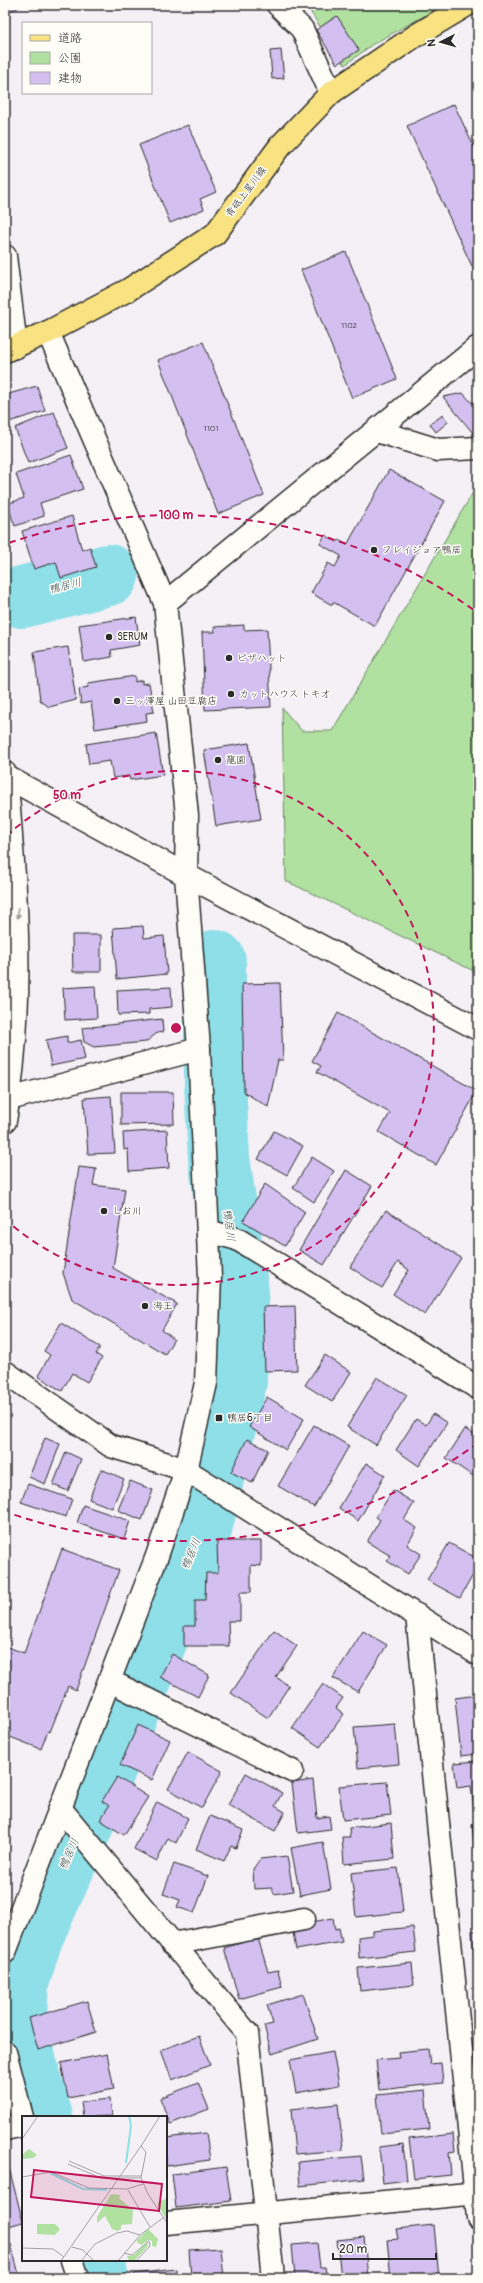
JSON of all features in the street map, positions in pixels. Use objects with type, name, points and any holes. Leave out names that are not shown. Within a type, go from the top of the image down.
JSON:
[{"type":"main road","name":"青砥上星川線","points":[[10,349],[48,332],[128,290],[215,234],[280,146],[331,93],[415,36],[467,5]]},
{"type":"street","points":[[278,5],[302,29],[331,93]]},
{"type":"street","points":[[5,256],[10,349]]},
{"type":"street","points":[[5,1952],[110,1682],[157,1556],[186,1470],[206,1383],[210,1277],[199,1049],[186,875],[187,815],[166,603],[48,332]]},
{"type":"street","points":[[166,603],[478,347]]},
{"type":"street","points":[[377,431],[438,450],[478,448]]},
{"type":"street","points":[[5,775],[186,875],[478,1029]]},
{"type":"street","points":[[5,775],[18,916],[18,987],[9,1099],[5,1121]]},
{"type":"street","points":[[9,1099],[199,1049]]},
{"type":"street","points":[[208,1231],[238,1239],[478,1388]]},
{"type":"street","points":[[5,1372],[111,1446],[186,1470],[478,1654]]},
{"type":"street","points":[[417,1616],[477,2193],[478,2218]]},
{"type":"street","points":[[110,1682],[292,1770]]},
{"type":"street","points":[[60,1808],[247,2033],[272,2278]]},
{"type":"street","points":[[172,1944],[304,1919]]},
{"type":"street","points":[[5,2052],[22,2117]]},
{"type":"street","points":[[5,2129],[22,2125]]},
{"type":"street","points":[[167,2223],[477,2193]]},
{"type":"street","points":[[72,2261],[78,2278]]},
{"type":"green space","points":[[306,5],[444,5],[373,44],[345,65]]},
{"type":"green space","points":[[478,484],[478,973],[286,881],[282,708],[302,731],[332,731]]},
{"type":"building","points":[[5,5],[17,5],[18,8],[5,12]]},
{"type":"building","points":[[337,16],[359,50],[337,64],[316,30]]},
{"type":"building","points":[[281,50],[284,78],[272,79],[270,51]]},
{"type":"building","points":[[454,104],[478,156],[477,277],[407,126]]},
{"type":"building","points":[[188,125],[216,192],[200,199],[204,209],[170,223],[139,145]]},
{"type":"building","points":[[346,252],[397,379],[352,398],[301,270]]},
{"type":"building","points":[[203,342],[264,495],[218,514],[158,360]]},
{"type":"building","points":[[37,386],[45,411],[5,423],[5,395]]},
{"type":"building","points":[[463,393],[472,403],[478,400],[478,439],[443,397]]},
{"type":"building","points":[[54,412],[68,448],[28,463],[15,428]]},
{"type":"building","points":[[443,415],[448,422],[436,432],[430,424]]},
{"type":"building","points":[[71,455],[83,489],[40,503],[44,516],[15,526],[7,504],[24,498],[16,474]]},
{"type":"building","name":"フレイジョア鴨居","points":[[389,470],[445,501],[375,626],[333,602],[332,605],[311,593],[328,563],[335,567],[341,556],[320,544],[325,535],[337,542],[339,540],[347,545]]},
{"type":"building","points":[[72,516],[82,550],[90,547],[96,567],[61,578],[56,562],[34,569],[22,531]]},
{"type":"building","points":[[136,617],[140,645],[111,650],[112,657],[84,662],[79,625]]},
{"type":"building","points":[[244,625],[244,630],[267,629],[271,707],[205,710],[202,632],[215,632],[214,627]]},
{"type":"building","points":[[68,647],[76,700],[49,707],[40,700],[34,652]]},
{"type":"building","points":[[135,676],[135,682],[142,680],[142,684],[149,683],[154,712],[146,713],[147,721],[95,729],[91,702],[81,704],[79,689],[88,687],[88,683]]},
{"type":"building","points":[[156,733],[163,775],[130,780],[129,776],[113,778],[110,761],[89,764],[86,744]]},
{"type":"building","points":[[249,743],[261,819],[216,826],[204,750]]},
{"type":"building","points":[[143,926],[144,938],[164,936],[167,974],[117,979],[113,928]]},
{"type":"building","points":[[72,935],[101,935],[101,972],[73,972]]},
{"type":"building","points":[[280,983],[283,1060],[278,1060],[268,1107],[244,1092],[242,984]]},
{"type":"building","points":[[95,986],[97,1018],[65,1020],[63,988]]},
{"type":"building","points":[[171,987],[172,1007],[149,1009],[149,1014],[118,1015],[117,990]]},
{"type":"building","points":[[338,1013],[477,1091],[436,1165],[379,1132],[390,1113],[317,1072],[321,1066],[312,1061]]},
{"type":"building","points":[[162,1019],[163,1032],[157,1033],[146,1042],[94,1047],[84,1042],[82,1028]]},
{"type":"building","points":[[67,1036],[67,1043],[81,1040],[85,1059],[51,1066],[46,1040]]},
{"type":"building","points":[[121,1092],[173,1092],[174,1124],[121,1125]]},
{"type":"building","points":[[111,1096],[115,1153],[88,1154],[84,1098]]},
{"type":"building","points":[[167,1130],[169,1168],[129,1171],[128,1149],[124,1150],[123,1133]]},
{"type":"building","points":[[274,1131],[303,1146],[287,1175],[258,1159]]},
{"type":"building","points":[[312,1157],[334,1171],[314,1202],[293,1188]]},
{"type":"building","points":[[79,1167],[96,1169],[93,1185],[125,1189],[113,1268],[177,1304],[162,1330],[174,1339],[165,1354],[72,1299],[63,1273]]},
{"type":"building","points":[[346,1170],[372,1186],[324,1265],[299,1250]]},
{"type":"building","points":[[265,1184],[305,1212],[285,1246],[243,1221]]},
{"type":"building","points":[[386,1210],[461,1258],[425,1315],[393,1294],[409,1270],[398,1262],[382,1288],[350,1267]]},
{"type":"building","points":[[295,1306],[297,1370],[265,1371],[263,1307]]},
{"type":"building","points":[[61,1323],[100,1347],[96,1354],[102,1358],[87,1382],[72,1373],[62,1391],[38,1376],[50,1355],[44,1351]]},
{"type":"building","points":[[325,1355],[351,1372],[332,1402],[305,1385]]},
{"type":"building","points":[[377,1377],[407,1395],[376,1445],[347,1427]]},
{"type":"building","points":[[267,1397],[304,1419],[286,1450],[249,1427]]},
{"type":"building","points":[[433,1414],[447,1423],[419,1466],[396,1450],[416,1419],[426,1425]]},
{"type":"building","points":[[314,1425],[349,1446],[314,1507],[278,1486]]},
{"type":"building","points":[[465,1429],[478,1437],[478,1467],[473,1476],[446,1458]]},
{"type":"building","points":[[45,1438],[60,1444],[45,1484],[29,1477]]},
{"type":"building","points":[[247,1439],[268,1450],[252,1483],[231,1472]]},
{"type":"building","points":[[66,1452],[81,1459],[68,1491],[53,1485]]},
{"type":"building","points":[[366,1463],[385,1475],[358,1521],[339,1508]]},
{"type":"building","points":[[101,1469],[124,1479],[112,1508],[89,1499]]},
{"type":"building","points":[[130,1481],[153,1490],[142,1520],[118,1510]]},
{"type":"building","points":[[28,1484],[72,1499],[66,1517],[21,1502]]},
{"type":"building","points":[[393,1490],[414,1503],[404,1520],[417,1528],[407,1545],[421,1554],[408,1574],[387,1561],[391,1556],[367,1542],[380,1520],[376,1517]]},
{"type":"building","points":[[83,1505],[130,1521],[124,1539],[77,1523]]},
{"type":"building","points":[[217,1541],[261,1541],[261,1566],[251,1565],[251,1592],[240,1592],[240,1621],[228,1621],[229,1646],[184,1646],[184,1626],[195,1626],[195,1600],[205,1600],[206,1573],[218,1573]]},
{"type":"building","points":[[449,1543],[478,1559],[478,1566],[460,1598],[427,1580]]},
{"type":"building","points":[[62,1549],[119,1570],[76,1690],[68,1686],[50,1732],[48,1731],[41,1749],[5,1735],[5,1646],[24,1653]]},
{"type":"building","points":[[478,1607],[478,1621],[472,1617]]},
{"type":"building","points":[[274,1630],[297,1646],[276,1677],[289,1686],[268,1718],[231,1693]]},
{"type":"building","points":[[363,1631],[387,1645],[358,1692],[333,1678]]},
{"type":"building","points":[[172,1654],[209,1675],[198,1697],[160,1677]]},
{"type":"building","points":[[323,1684],[343,1698],[336,1708],[344,1714],[320,1747],[292,1728]]},
{"type":"building","points":[[478,1695],[478,1754],[461,1756],[455,1698]]},
{"type":"building","points":[[395,1724],[399,1764],[358,1768],[354,1727]]},
{"type":"building","points":[[138,1725],[170,1740],[152,1780],[120,1765]]},
{"type":"building","points":[[188,1752],[222,1771],[202,1808],[168,1789]]},
{"type":"building","points":[[478,1761],[478,1812],[474,1812],[471,1786],[457,1788],[454,1763]]},
{"type":"building","points":[[246,1773],[282,1793],[275,1806],[285,1812],[275,1831],[228,1805]]},
{"type":"building","points":[[117,1777],[148,1797],[124,1835],[100,1820],[109,1806],[102,1801]]},
{"type":"building","points":[[313,1780],[317,1818],[329,1816],[331,1829],[298,1833],[292,1783]]},
{"type":"building","points":[[387,1782],[391,1815],[343,1820],[339,1786]]},
{"type":"building","points":[[157,1802],[188,1818],[176,1843],[168,1838],[157,1861],[134,1849]]},
{"type":"building","points":[[210,1816],[243,1830],[236,1848],[231,1846],[224,1861],[196,1849]]},
{"type":"building","points":[[391,1823],[394,1859],[344,1864],[342,1837],[350,1837],[349,1828]]},
{"type":"building","points":[[472,1824],[478,1824],[478,1847],[474,1848]]},
{"type":"building","points":[[323,1842],[331,1889],[300,1895],[291,1848]]},
{"type":"building","points":[[287,1856],[293,1891],[274,1894],[272,1888],[254,1889],[253,1869],[260,1859]]},
{"type":"building","points":[[174,1864],[208,1876],[194,1913],[177,1907],[180,1900],[163,1894]]},
{"type":"building","points":[[398,1868],[403,1912],[356,1917],[351,1873]]},
{"type":"building","points":[[333,1918],[335,1929],[339,1928],[342,1942],[296,1950],[292,1926]]},
{"type":"building","points":[[413,1927],[416,1952],[359,1958],[358,1937],[373,1935],[373,1931]]},
{"type":"building","points":[[478,1930],[478,1968],[475,1968],[472,1931]]},
{"type":"building","points":[[258,1938],[268,1972],[278,1970],[282,1987],[239,1999],[224,1948]]},
{"type":"building","points":[[412,1963],[414,1985],[360,1991],[358,1968]]},
{"type":"building","points":[[303,1994],[318,2039],[272,2054],[264,2026],[273,2024],[267,2005]]},
{"type":"building","points":[[87,2001],[96,2032],[38,2050],[29,2018]]},
{"type":"building","points":[[199,2036],[210,2065],[172,2080],[161,2050]]},
{"type":"building","points":[[428,2049],[430,2064],[441,2063],[443,2083],[379,2090],[376,2060],[399,2058],[398,2052]]},
{"type":"building","points":[[333,2052],[339,2085],[296,2093],[290,2060]]},
{"type":"building","points":[[107,2054],[114,2089],[68,2098],[61,2063]]},
{"type":"building","points":[[198,2083],[209,2109],[170,2124],[160,2098]]},
{"type":"building","points":[[425,2090],[429,2129],[381,2134],[377,2095]]},
{"type":"building","points":[[110,2099],[112,2116],[83,2116],[81,2102]]},
{"type":"building","points":[[338,2104],[343,2150],[295,2154],[291,2109]]},
{"type":"building","points":[[206,2133],[210,2160],[167,2166],[167,2138]]},
{"type":"building","points":[[453,2134],[455,2151],[449,2152],[451,2175],[414,2179],[409,2139]]},
{"type":"building","points":[[403,2144],[407,2180],[383,2183],[379,2147]]},
{"type":"building","points":[[361,2156],[364,2179],[300,2186],[298,2162]]},
{"type":"building","points":[[226,2167],[231,2201],[176,2208],[172,2174]]},
{"type":"building","points":[[9,2168],[22,2222],[5,2227],[5,2169]]},
{"type":"building","points":[[434,2225],[439,2278],[391,2278],[387,2240],[398,2239],[396,2229]]},
{"type":"building","points":[[364,2237],[368,2278],[341,2278],[337,2240]]},
{"type":"building","points":[[317,2243],[320,2267],[325,2267],[327,2278],[295,2278],[292,2245]]},
{"type":"building","points":[[11,2244],[20,2278],[5,2278],[5,2246]]},
{"type":"building","points":[[221,2248],[224,2278],[191,2278],[189,2250]]},
{"type":"building","points":[[176,2269],[177,2278],[134,2278],[134,2274]]},
{"type":"waterway","name":"鴨居川","points":[[22,597],[108,575]]},
{"type":"waterway","name":"鴨居川","points":[[42,2116],[27,2067],[16,2015],[18,1983],[32,1937],[80,1831],[201,1529],[236,1381],[238,1292],[219,1158],[215,1083],[215,961]]},
{"type":"waterway","name":"鴨居川","points":[[92,2261],[98,2278]]},
{"type":"place","name":"フレイジョア鴨居","points":[[374,550]]},
{"type":"place","name":"SERUM","points":[[109,637]]},
{"type":"place","name":"ピザハット","points":[[229,658]]},
{"type":"place","name":"カットハウス トキオ","points":[[231,694]]},
{"type":"place","name":"三ッ澤屋 山田豆腐店","points":[[117,701]]},
{"type":"place","name":"龍園","points":[[218,760]]},
{"type":"place","name":"しお川","points":[[104,1211]]},
{"type":"place","name":"海王","points":[[145,1306]]},
{"type":"place","name":"鴨居6丁目","points":[[219,1418]]}]
